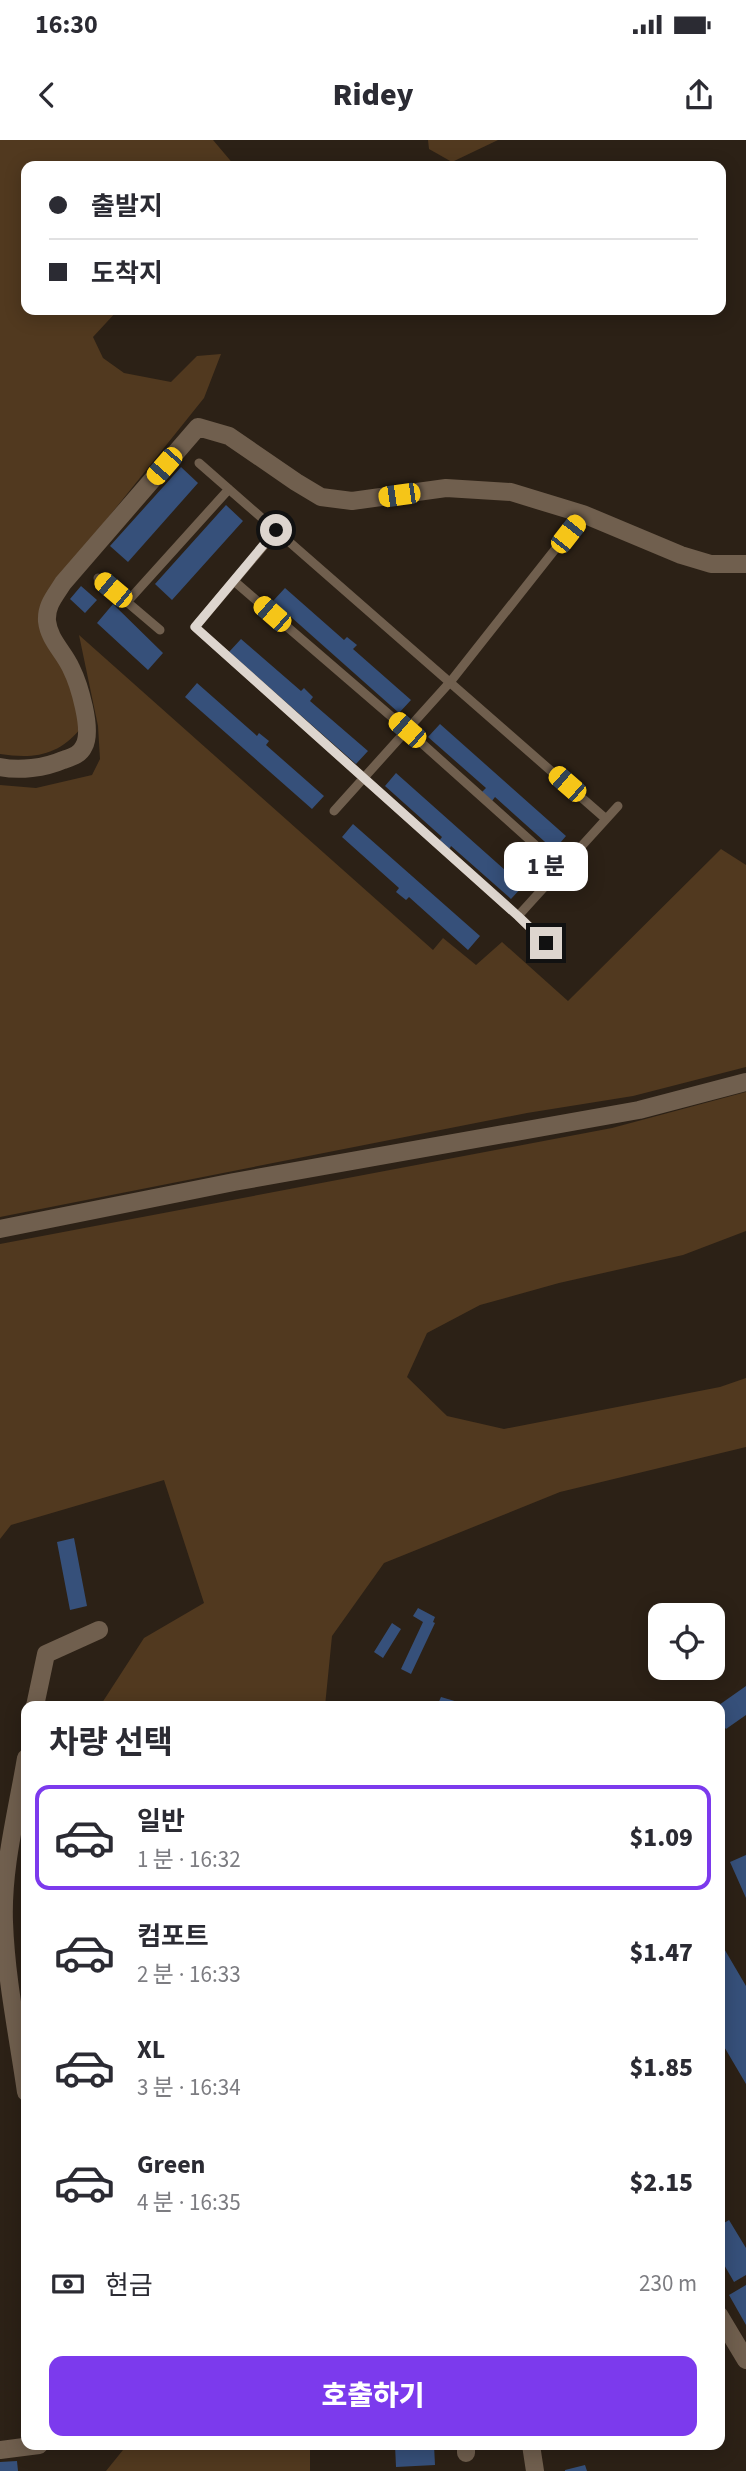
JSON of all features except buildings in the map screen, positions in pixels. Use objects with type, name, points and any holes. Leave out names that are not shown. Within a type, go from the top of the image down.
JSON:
[{"type":"street","points":[[0,767],[33,768],[57,763],[79,754],[86,743],[85,712],[72,669],[47,624],[47,607],[63,583],[198,427],[229,436],[321,497],[352,501],[446,488],[511,492],[583,514],[681,555],[711,564],[746,564]]},
{"type":"street","points":[[0,1229],[234,1182],[639,1110],[746,1082]]},
{"type":"street","points":[[36,1701],[46,1654],[99,1630]]},
{"type":"street","points":[[21,1787],[5,1880],[4,1922],[21,2058]]},
{"type":"street","points":[[725,2325],[746,2360]]},
{"type":"street","points":[[0,2450],[21,2447]]},
{"type":"street","points":[[532,2450],[535,2471]]},
{"type":"lane","points":[[199,463],[606,819]]},
{"type":"lane","points":[[127,602],[229,489]]},
{"type":"lane","points":[[334,811],[450,681],[583,514]]},
{"type":"lane","points":[[276,530],[195,627],[518,916],[560,957]]},
{"type":"lane","points":[[98,578],[160,630]]},
{"type":"lane","points":[[234,581],[407,730],[561,868]]},
{"type":"lane","points":[[518,916],[618,806]]},
{"type":"shaded area","points":[[0,140],[213,140],[231,161],[21,161],[21,315],[113,315],[93,337],[103,358],[124,373],[171,382],[197,356],[221,354],[204,398],[54,585],[41,608],[79,710],[80,729],[54,750],[23,756],[0,754]]},
{"type":"shaded area","points":[[428,140],[498,140],[454,161],[429,149]]},
{"type":"shaded area","points":[[79,635],[433,950],[443,938],[476,965],[502,942],[568,1001],[721,849],[746,865],[746,1067],[633,1096],[527,1113],[0,1217],[0,785],[36,788],[92,775],[100,759],[98,726]]},
{"type":"shaded area","points":[[746,1092],[746,1231],[683,1255],[559,1283],[480,1305],[427,1333],[407,1377],[447,1416],[504,1429],[720,1387],[746,1378],[746,1447],[560,1492],[384,1563],[332,1636],[326,1701],[103,1701],[144,1638],[204,1603],[164,1480],[11,1525],[0,1539],[0,1244],[612,1128]]},
{"type":"shaded area","points":[[123,2450],[310,2450],[310,2471],[106,2471]]},
{"type":"route","points":[[276,530],[195,627],[546,943]]}]
